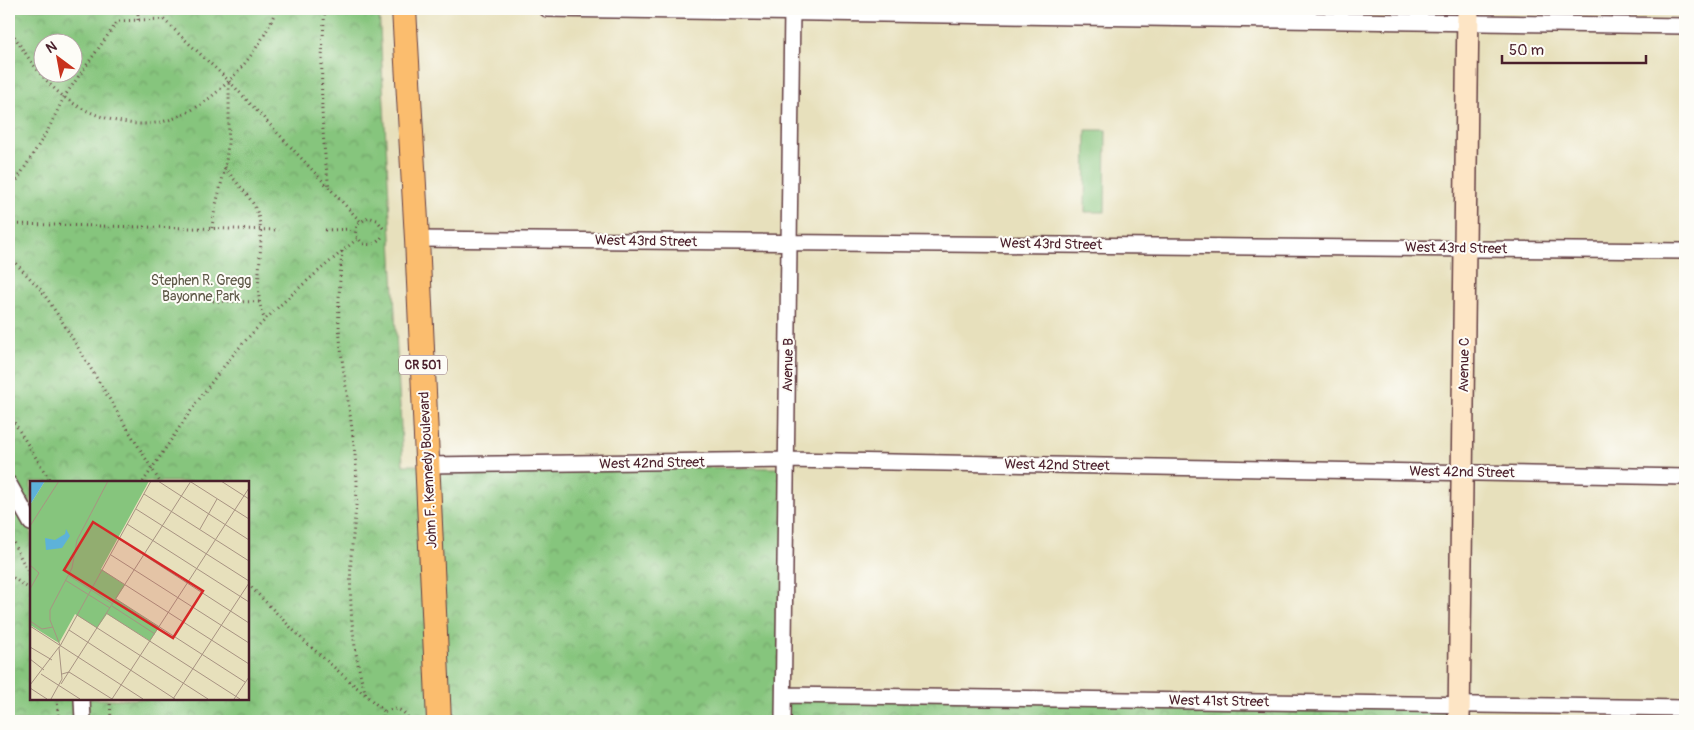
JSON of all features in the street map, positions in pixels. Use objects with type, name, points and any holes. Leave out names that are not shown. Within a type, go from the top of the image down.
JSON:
[{"type":"main road","name":"John F. Kennedy Boulevard","points":[[404,9],[417,239],[439,721]]},
{"type":"main road","name":"Avenue C","points":[[1459,713],[1468,16]]},
{"type":"street","points":[[546,9],[1468,16],[1685,26]]},
{"type":"street","name":"Avenue B","points":[[783,721],[792,11]]},
{"type":"street","name":"West 43rd Street","points":[[417,239],[1685,250]]},
{"type":"street","name":"West 42nd Street","points":[[428,465],[787,460],[1685,476]]},
{"type":"street","points":[[9,484],[30,521]]},
{"type":"street","name":"West 41st Street","points":[[784,695],[1459,713],[1685,708]]},
{"type":"street","points":[[82,700],[83,721]]},
{"type":"path","points":[[138,9],[138,20]]},
{"type":"path","points":[[9,28],[38,72],[64,97],[92,113],[128,123],[160,122],[186,113],[214,95],[229,81],[257,48],[272,22],[276,9]]},
{"type":"path","points":[[325,9],[320,79],[321,114],[329,188]]},
{"type":"path","points":[[9,193],[44,138],[64,97],[118,21],[164,19],[229,81],[360,221]]},
{"type":"path","points":[[212,228],[214,205],[225,167],[229,131],[229,81]]},
{"type":"path","points":[[225,167],[235,183],[250,199],[258,214],[261,229],[260,302],[265,320]]},
{"type":"path","points":[[384,228],[372,218],[360,221],[355,229],[357,239],[362,243],[371,245],[378,242],[384,234]]},
{"type":"path","points":[[9,224],[279,230]]},
{"type":"path","points":[[325,230],[355,229]]},
{"type":"path","points":[[144,481],[180,426],[235,354],[265,320],[357,239]]},
{"type":"path","points":[[342,251],[340,337],[352,426],[357,482],[350,593],[352,635],[359,672],[366,695]]},
{"type":"path","points":[[9,256],[42,291],[159,481]]},
{"type":"path","points":[[213,301],[260,302]]},
{"type":"path","points":[[9,414],[50,481]]},
{"type":"path","points":[[9,534],[30,576]]},
{"type":"path","points":[[9,575],[30,589]]},
{"type":"path","points":[[249,585],[304,641],[386,712]]},
{"type":"path","points":[[57,700],[58,721]]},
{"type":"path","points":[[110,700],[111,721]]},
{"type":"path","points":[[381,721],[386,712],[398,709],[409,719]]},
{"type":"green space","name":"Stephen R. Gregg Bayonne Park","points":[[9,9],[379,9],[403,465],[787,468],[783,694],[1459,705],[1459,721],[9,721]]},
{"type":"green space","points":[[1086,130],[1106,130],[1105,212],[1085,212]]}]
